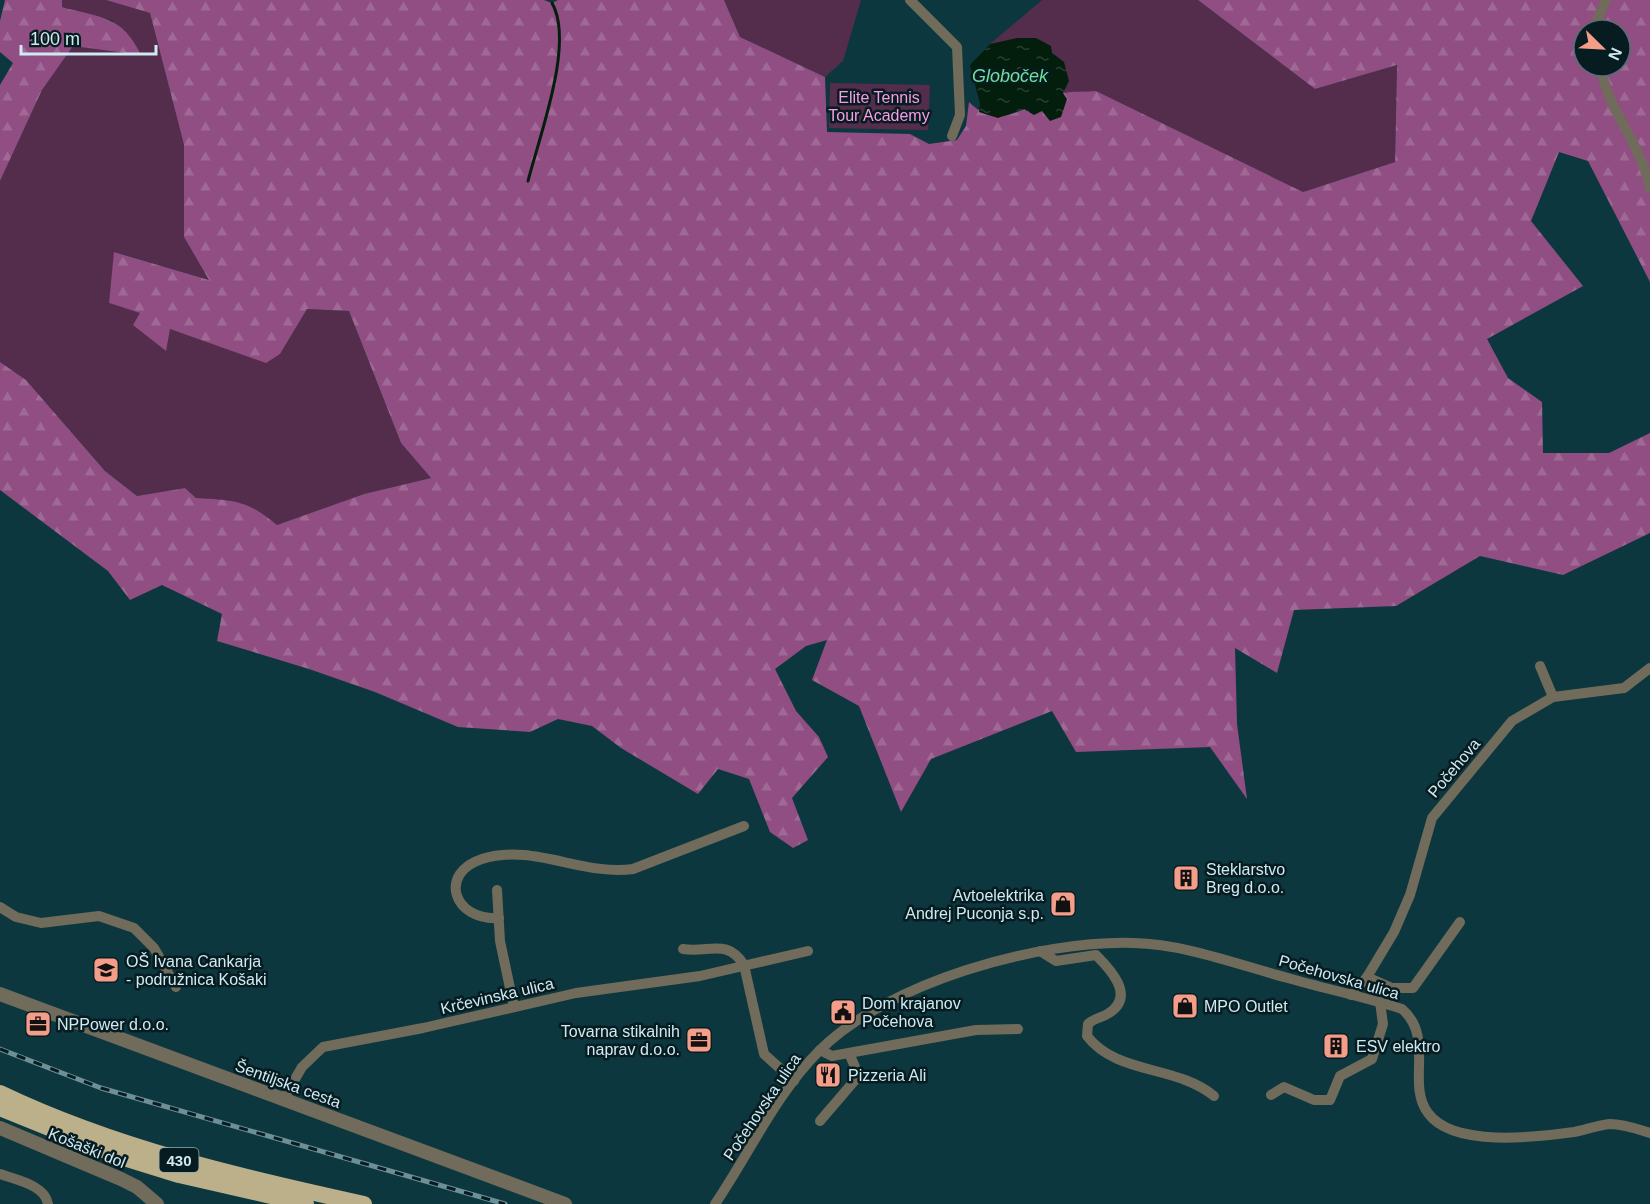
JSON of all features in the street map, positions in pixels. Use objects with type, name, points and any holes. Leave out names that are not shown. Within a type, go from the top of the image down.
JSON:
[{"type":"highway","name":"430","points":[[0,1093],[73,1125],[179,1160],[364,1204]]},
{"type":"highway","name":"430","points":[[0,1108],[121,1157],[179,1175],[306,1204]]},
{"type":"street","points":[[909,0],[957,48],[960,115],[952,136]]},
{"type":"street","points":[[1598,18],[1606,0]]},
{"type":"street","points":[[1605,78],[1615,105],[1640,151],[1650,189]]},
{"type":"street","points":[[1540,666],[1553,698]]},
{"type":"street","name":"Počehova","points":[[1360,985],[1394,932],[1410,895],[1432,818],[1512,722],[1553,698],[1617,691],[1635,682],[1650,668]]},
{"type":"street","points":[[499,918],[486,919],[463,909],[456,896],[457,881],[464,869],[482,859],[535,856],[616,872],[633,869],[744,826]]},
{"type":"street","points":[[497,890],[504,963],[514,1007]]},
{"type":"street","points":[[0,907],[16,917],[41,923],[99,916],[134,928],[154,948],[176,987]]},
{"type":"street","points":[[1360,985],[1413,988],[1460,922]]},
{"type":"street","name":"Počehovska ulica","points":[[715,1204],[794,1081],[820,1050],[841,1032],[892,1000],[934,981],[1040,951],[1107,943],[1165,946],[1360,985],[1380,1002],[1402,1009],[1410,1016],[1418,1030],[1422,1096],[1427,1112],[1444,1125],[1463,1132],[1496,1138],[1575,1132],[1608,1124],[1628,1126],[1650,1133]]},
{"type":"street","points":[[683,949],[726,948],[739,957],[744,965],[764,1054],[794,1081]]},
{"type":"street","name":"Krčevinska ulica","points":[[283,1100],[302,1067],[323,1047],[576,993],[700,976],[808,951]]},
{"type":"street","points":[[1040,951],[1056,961],[1096,955],[1117,977],[1120,991],[1116,1006],[1111,1012],[1088,1024],[1087,1036],[1093,1043],[1115,1058],[1185,1079],[1214,1096]]},
{"type":"street","name":"Šentiljska cesta","points":[[0,994],[565,1204]]},
{"type":"street","points":[[1271,1095],[1284,1087],[1314,1100],[1330,1100],[1340,1076],[1372,1059],[1383,1024],[1380,1002]]},
{"type":"street","points":[[820,1050],[832,1056],[976,1030],[1018,1029]]},
{"type":"street","points":[[820,1121],[856,1080],[858,1074],[849,1053]]},
{"type":"street","name":"Košaški dol","points":[[0,1128],[129,1183],[157,1204]]},
{"type":"street","points":[[0,1174],[38,1189],[47,1198],[48,1204]]},
{"type":"green space","points":[[5,0],[62,0],[62,7],[99,16],[118,25],[134,42],[141,55],[73,46],[42,90],[0,181],[0,85],[13,63],[0,52],[0,21]]},
{"type":"green space","points":[[62,0],[106,0],[150,13],[184,145],[184,237],[209,280],[115,252],[109,303],[141,313],[165,351],[170,329],[266,362],[280,354],[307,309],[349,311],[401,443],[431,478],[364,494],[277,525],[248,506],[230,501],[196,498],[185,488],[137,496],[105,471],[26,380],[0,362],[0,181],[42,90],[73,46],[114,21],[62,7]]},
{"type":"green space","points":[[106,0],[544,0],[552,3],[558,0],[724,0],[740,37],[825,77],[827,132],[910,134],[929,144],[957,140],[966,126],[969,102],[992,116],[1004,116],[1063,93],[1096,91],[1303,192],[1395,162],[1397,65],[1315,89],[1198,0],[1650,0],[1650,282],[1588,161],[1559,152],[1531,221],[1583,286],[1487,339],[1508,378],[1542,402],[1543,453],[1609,453],[1650,433],[1650,533],[1563,575],[1480,556],[1396,606],[1294,610],[1277,673],[1235,648],[1237,724],[1247,799],[1210,747],[1076,752],[1052,711],[931,759],[901,812],[859,706],[812,680],[827,640],[806,646],[775,669],[796,711],[819,737],[828,757],[792,798],[808,840],[793,848],[770,832],[749,779],[718,769],[698,794],[621,748],[592,726],[558,719],[530,732],[458,727],[375,692],[217,641],[222,614],[162,585],[130,600],[108,571],[0,490],[0,362],[26,380],[105,471],[137,496],[185,488],[196,498],[230,501],[248,506],[277,525],[364,494],[431,478],[401,443],[349,311],[307,309],[280,354],[266,363],[170,329],[166,351],[133,325],[140,313],[109,303],[114,252],[209,280],[184,237],[184,145],[150,13]]},
{"type":"green space","points":[[724,0],[861,0],[843,61],[825,77],[740,37]]},
{"type":"green space","points":[[1042,0],[1198,0],[1315,89],[1397,65],[1395,162],[1303,192],[1096,91],[1063,93],[1064,62],[1052,53],[990,44]]},
{"type":"green space","name":"Elite Tennis Tour Academy","points":[[830,83],[930,85],[928,130],[829,128]]},
{"type":"water","name":"Globoček","points":[[1017,38],[1036,38],[1051,46],[1052,53],[1064,62],[1069,81],[1063,93],[1067,99],[1061,117],[1050,121],[1042,111],[1034,115],[1024,109],[998,118],[979,112],[980,104],[970,65],[990,44]]},
{"type":"waterway","points":[[528,181],[553,90],[557,65],[560,42],[558,20],[552,3]]},
{"type":"railway","points":[[0,1049],[101,1088],[505,1204]]},
{"type":"place","name":"Steklarstvo Breg d.o.o.","points":[[1186,878]]},
{"type":"place","name":"Avtoelektrika Andrej Puconja s.p.","points":[[1063,904]]},
{"type":"place","name":"OŠ Ivana Cankarja - podružnica Košaki","points":[[106,970]]},
{"type":"place","name":"MPO Outlet","points":[[1185,1006]]},
{"type":"place","name":"Dom krajanov Počehova","points":[[843,1012]]},
{"type":"place","name":"NPPower d.o.o.","points":[[38,1024]]},
{"type":"place","name":"Tovarna stikalnih naprav d.o.o.","points":[[699,1040]]},
{"type":"place","name":"ESV elektro","points":[[1336,1046]]},
{"type":"place","name":"Pizzeria Ali","points":[[828,1075]]}]
